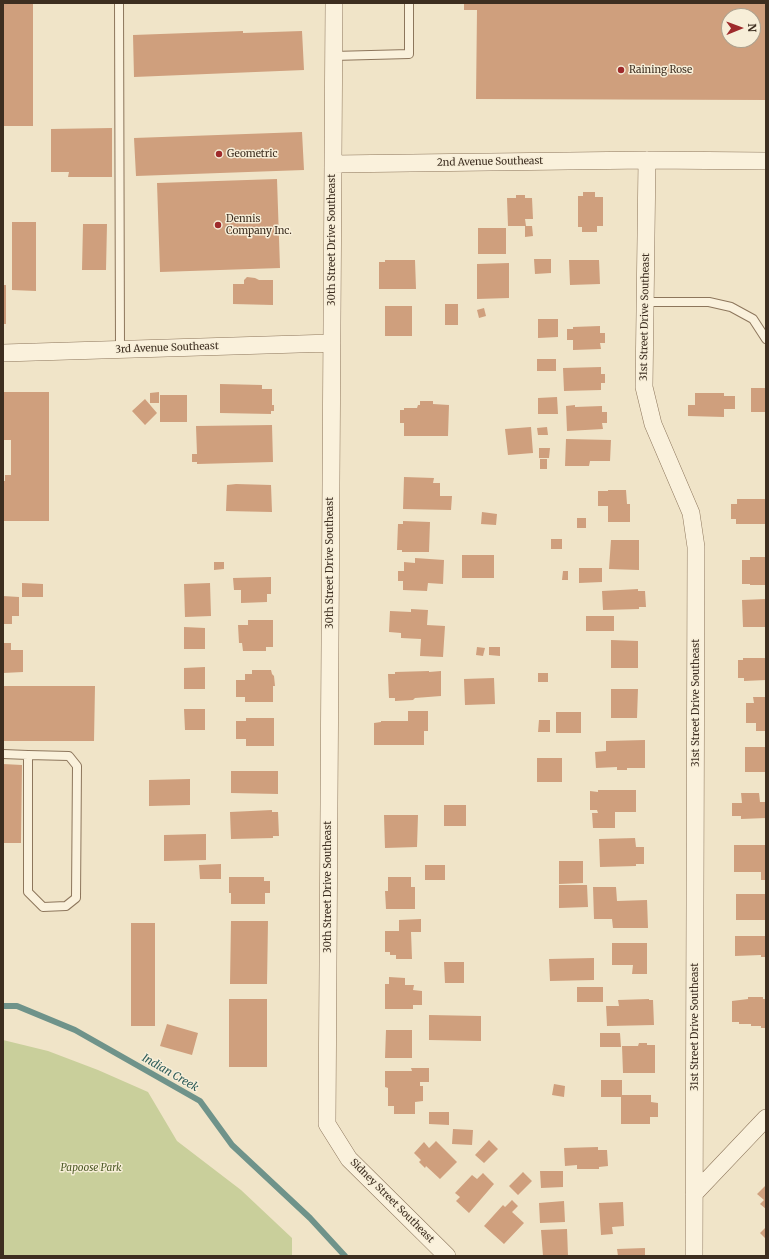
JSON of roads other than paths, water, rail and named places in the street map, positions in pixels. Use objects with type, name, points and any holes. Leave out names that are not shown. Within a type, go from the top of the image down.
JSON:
[{"type":"street","name":"30th Street Drive Southeast","points":[[327,1124],[334,3]]},
{"type":"street","name":"2nd Avenue Southeast","points":[[333,164],[647,160],[766,161]]},
{"type":"street","name":"31st Street Drive Southeast","points":[[647,160],[644,387],[653,424],[691,513],[696,547],[694,1256]]},
{"type":"street","name":"3rd Avenue Southeast","points":[[3,353],[332,344]]},
{"type":"street","points":[[694,1194],[766,1118]]},
{"type":"street","name":"Sidney Street Southeast","points":[[327,1124],[349,1159],[447,1256]]},
{"type":"lane","points":[[119,3],[120,349]]},
{"type":"lane","points":[[333,56],[409,54],[409,3]]},
{"type":"lane","points":[[645,302],[709,302],[731,307],[753,319],[766,339]]},
{"type":"lane","points":[[3,754],[69,756],[77,766],[76,898],[66,906],[43,907],[28,892],[28,755]]},
{"type":"waterway","name":"Indian Creek","points":[[3,1006],[17,1006],[75,1030],[200,1101],[232,1145],[310,1218],[345,1256]]},
{"type":"place","name":"Raining Rose","points":[[621,70]]},
{"type":"place","name":"Geometric","points":[[219,154]]},
{"type":"place","name":"Dennis Company Inc.","points":[[218,225]]},
{"type":"park label","name":"Papoose Park","points":[[91,1168]]}]
